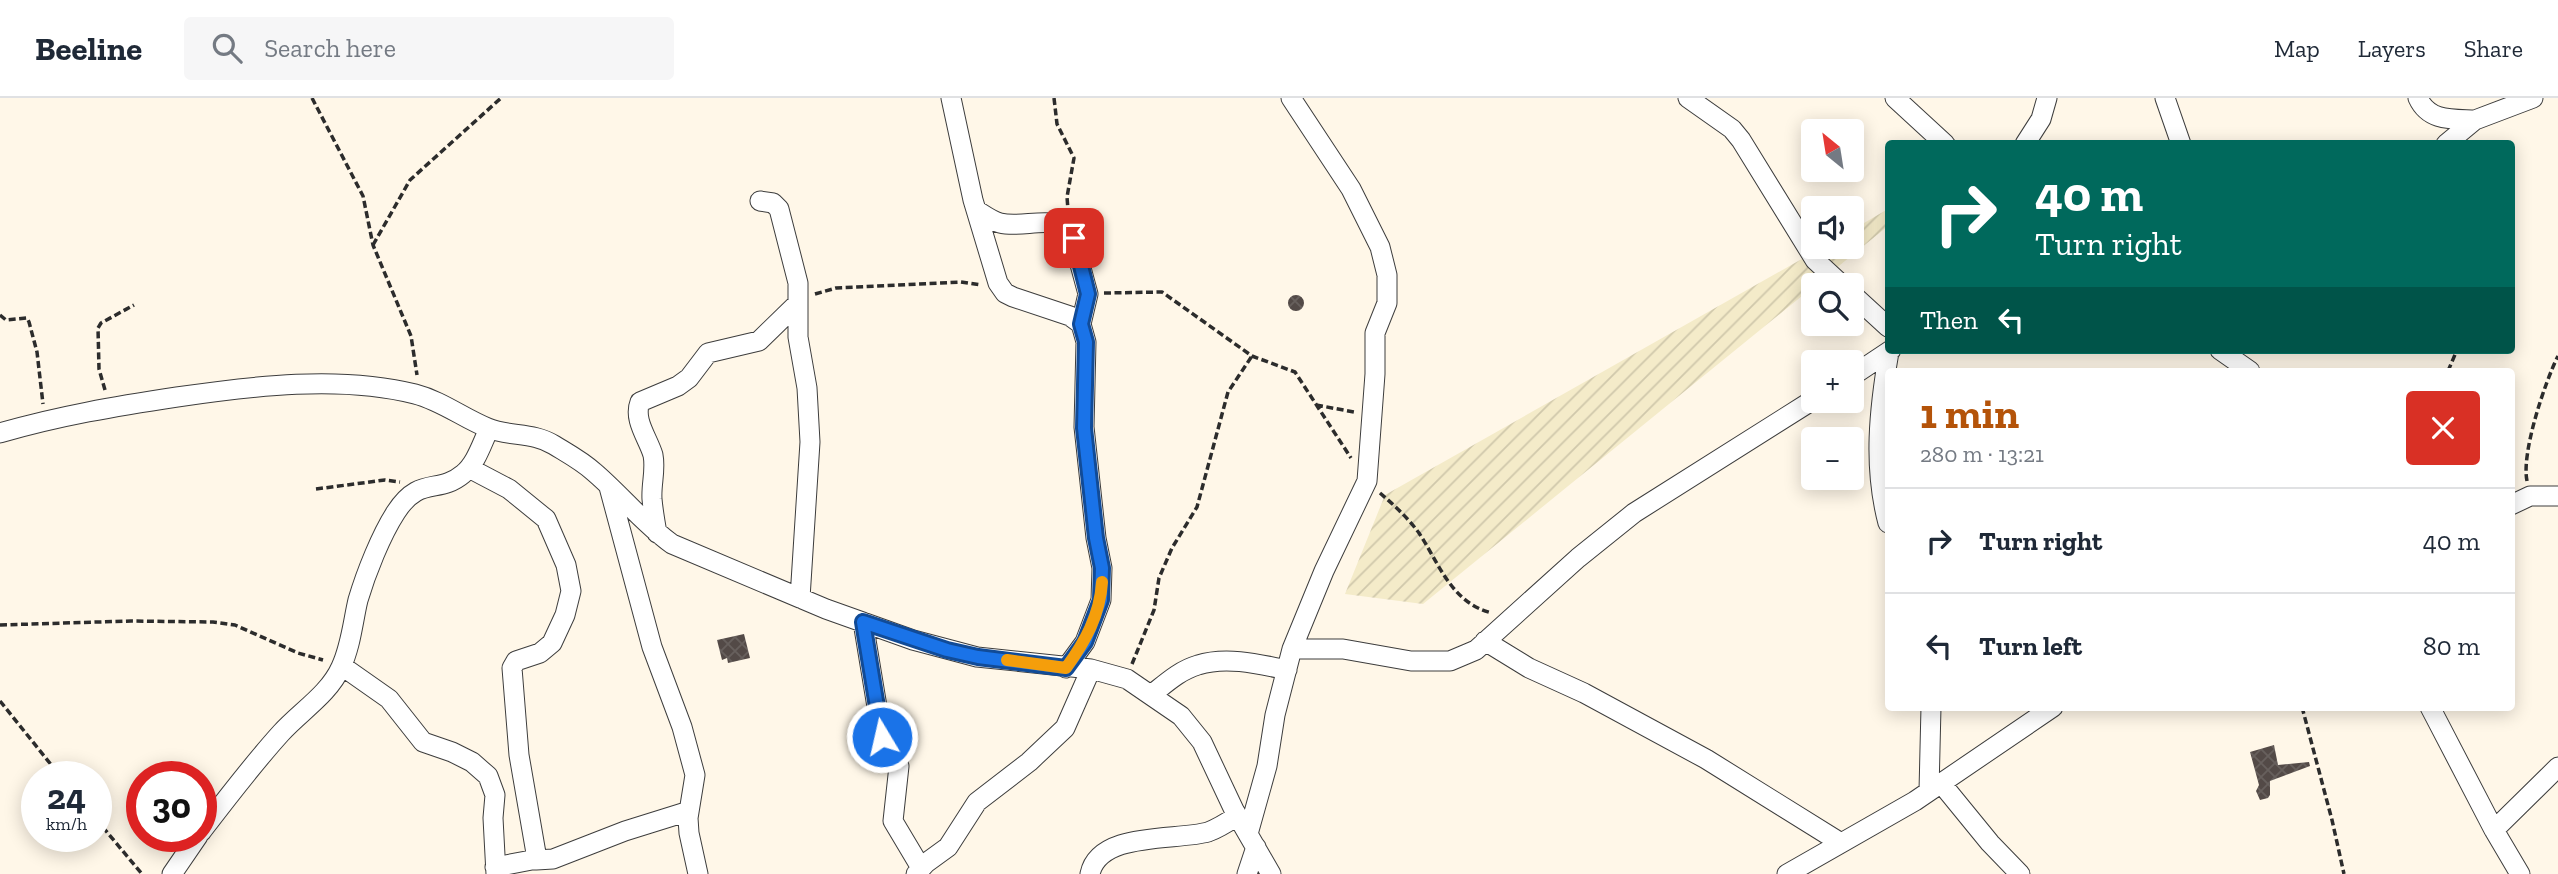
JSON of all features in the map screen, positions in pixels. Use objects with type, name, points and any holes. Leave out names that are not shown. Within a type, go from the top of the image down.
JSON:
[{"type":"street","points":[[951,98],[976,210],[1001,289],[1013,297],[1070,316],[1081,324]]},
{"type":"street","points":[[1247,874],[1275,715],[1292,649],[1324,571],[1367,481],[1373,416],[1375,332],[1387,303],[1387,275],[1380,247],[1351,188],[1291,98]]},
{"type":"street","points":[[1688,98],[1732,129],[1741,139],[1815,261],[1828,273]]},
{"type":"street","points":[[1895,98],[1941,140]]},
{"type":"street","points":[[2028,140],[2041,119],[2047,98]]},
{"type":"street","points":[[2165,98],[2180,140]]},
{"type":"street","points":[[2418,98],[2431,115],[2441,119],[2475,120]]},
{"type":"street","points":[[2451,140],[2475,120],[2533,98]]},
{"type":"street","points":[[761,201],[773,203],[779,209],[798,283],[799,337],[807,388],[810,442],[800,598]]},
{"type":"street","points":[[976,210],[1002,224],[1049,222],[1062,225],[1070,231],[1088,294],[1081,324],[1086,342],[1084,428],[1102,568],[1101,600],[1085,642],[1066,668]]},
{"type":"street","points":[[657,533],[652,498],[654,467],[651,449],[637,411],[640,402],[690,378],[708,353],[759,341],[798,303]]},
{"type":"street","points":[[1864,305],[1885,324]]},
{"type":"street","points":[[1864,368],[1885,354]]},
{"type":"street","points":[[2226,354],[2246,368]]},
{"type":"street","points":[[1885,376],[1879,446],[1881,495],[1885,511]]},
{"type":"street","points":[[0,433],[45,420],[109,407],[265,386],[319,384],[385,388],[419,395],[489,429],[539,437],[591,469],[657,533],[672,544],[800,598],[947,650],[978,657],[1066,668],[1091,668],[1127,679],[1181,716],[1202,742],[1237,816],[1271,874]]},
{"type":"street","points":[[1292,649],[1343,649],[1411,661],[1450,661],[1476,650],[1578,558],[1634,513],[1801,408]]},
{"type":"street","points":[[217,812],[262,754],[328,688],[342,666],[359,596],[394,515],[415,491],[456,479],[469,468],[489,429]]},
{"type":"street","points":[[469,468],[509,489],[546,519],[566,565],[571,592],[565,615],[548,648],[516,660],[512,668],[519,755],[536,860]]},
{"type":"street","points":[[609,485],[652,647],[682,727],[695,775],[689,811],[689,833],[698,874]]},
{"type":"street","points":[[2515,503],[2530,496],[2558,496]]},
{"type":"street","points":[[863,622],[882,737],[899,766],[892,821],[918,871],[948,847],[976,802],[1030,762],[1065,729],[1091,668]]},
{"type":"street","points":[[1485,641],[1529,668],[1584,693],[1706,759],[1841,843]]},
{"type":"street","points":[[1151,695],[1178,674],[1198,664],[1253,663],[1287,670]]},
{"type":"street","points":[[342,666],[389,699],[423,742],[472,762],[488,776],[495,796],[496,870],[536,860],[553,859],[625,831],[689,811]]},
{"type":"street","points":[[1931,711],[1935,787],[2020,874]]},
{"type":"street","points":[[1787,874],[1935,787],[2047,711]]},
{"type":"street","points":[[2432,711],[2520,874]]},
{"type":"street","points":[[2494,830],[2558,767]]},
{"type":"street","points":[[1090,874],[1098,858],[1116,846],[1207,832],[1221,827],[1237,816]]},
{"type":"street","points":[[172,874],[187,852]]},
{"type":"path","points":[[312,98],[363,196],[373,245],[411,335],[419,395]]},
{"type":"path","points":[[373,245],[410,180],[502,98]]},
{"type":"path","points":[[1054,98],[1057,124],[1074,158],[1067,197],[1070,231]]},
{"type":"path","points":[[798,303],[806,296],[836,288],[961,282],[1001,289]]},
{"type":"path","points":[[1088,294],[1150,290],[1162,292],[1252,356],[1295,372],[1367,481],[1409,520],[1453,589],[1467,601],[1486,611],[1512,617]]},
{"type":"path","points":[[109,407],[100,376],[98,328],[101,323],[134,305]]},
{"type":"path","points":[[0,315],[10,321],[27,318],[29,322],[37,352],[45,420]]},
{"type":"path","points":[[1127,679],[1154,610],[1159,578],[1171,548],[1197,507],[1228,392],[1252,356]]},
{"type":"path","points":[[2530,496],[2525,470],[2530,434],[2558,356]]},
{"type":"path","points":[[1315,405],[1373,416]]},
{"type":"path","points":[[316,489],[394,480],[415,491]]},
{"type":"path","points":[[0,625],[131,621],[213,622],[235,625],[298,653],[342,666]]},
{"type":"path","points":[[0,701],[48,761]]},
{"type":"path","points":[[2303,711],[2344,874]]},
{"type":"path","points":[[112,838],[142,874]]},
{"type":"shaded area","points":[[1885,211],[1885,228],[1864,246],[1864,223]]},
{"type":"shaded area","points":[[1802,259],[1847,259],[1830,273],[1801,273],[1801,297],[1423,604],[1345,594],[1385,495]]},
{"type":"building","points":[[1293,295],[1299,295],[1304,303],[1302,309],[1293,311],[1288,306],[1288,300]]},
{"type":"building","points":[[744,634],[750,658],[728,663],[727,658],[722,660],[717,640]]},
{"type":"building","points":[[2274,745],[2278,765],[2309,762],[2310,766],[2270,781],[2270,795],[2260,800],[2250,752]]},
{"type":"slow traffic","points":[[1007,660],[1066,668],[1085,642],[1101,600],[1102,582]]},
{"type":"route","points":[[882,737],[863,622],[947,650],[978,657],[1066,668],[1085,642],[1101,600],[1102,568],[1096,538],[1084,428],[1086,342],[1081,324],[1088,294],[1074,238]]}]
